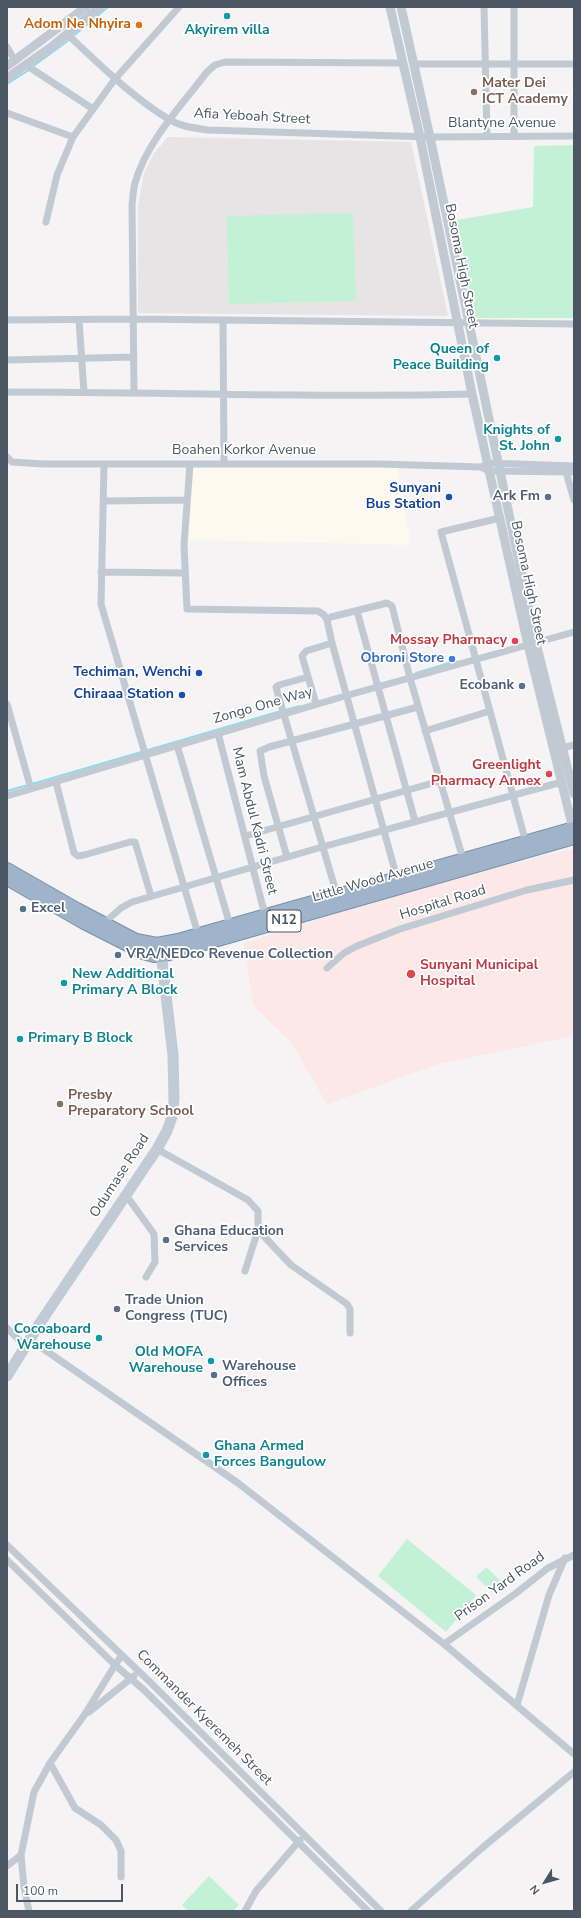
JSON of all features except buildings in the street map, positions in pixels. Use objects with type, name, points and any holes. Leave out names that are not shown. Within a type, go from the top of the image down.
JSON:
[{"type":"highway","name":"Little Wood Avenue","points":[[449,869],[463,859],[526,842],[574,832]]},
{"type":"highway","name":"Little Wood Avenue","points":[[7,869],[76,909],[136,940],[150,944],[161,950],[449,869],[574,832]]},
{"type":"highway","name":"Little Wood Avenue","points":[[7,879],[84,923],[143,953],[154,956],[161,950],[198,934],[397,878],[427,875]]},
{"type":"main road","name":"Odumase Road","points":[[7,1376],[27,1343],[167,1131],[172,1117],[174,1099],[173,1055],[161,950]]},
{"type":"street","points":[[7,47],[11,64],[86,7]]},
{"type":"street","points":[[7,78],[67,34],[100,7]]},
{"type":"street","points":[[46,222],[57,175],[73,137],[115,79],[179,7]]},
{"type":"street","name":"Bosoma High Street","points":[[390,7],[420,137],[486,467],[532,644],[574,794]]},
{"type":"street","name":"Bosoma High Street","points":[[401,7],[430,137],[499,467],[532,644],[574,832]]},
{"type":"street","points":[[484,7],[487,136]]},
{"type":"street","points":[[514,7],[514,136]]},
{"type":"street","name":"Afia Yeboah Street","points":[[67,34],[115,79],[171,120],[188,127],[208,130],[430,137]]},
{"type":"street","points":[[134,392],[132,205],[135,184],[143,161],[155,141],[207,72],[215,65],[225,62],[403,63]]},
{"type":"street","points":[[413,64],[574,64]]},
{"type":"street","points":[[26,65],[93,109]]},
{"type":"street","points":[[7,113],[73,137]]},
{"type":"street","name":"Blantyne Avenue","points":[[430,137],[574,136]]},
{"type":"street","points":[[7,320],[134,319],[574,324]]},
{"type":"street","points":[[80,320],[84,392]]},
{"type":"street","points":[[223,320],[224,464]]},
{"type":"street","points":[[7,360],[134,357]]},
{"type":"street","points":[[7,392],[134,392],[379,396],[472,394]]},
{"type":"street","name":"Boahen Korkor Avenue","points":[[8,458],[18,463],[379,464],[486,467],[574,466]]},
{"type":"street","points":[[104,464],[100,598],[102,610],[198,934]]},
{"type":"street","points":[[190,464],[184,545],[184,573],[187,609],[318,611],[324,615],[327,620],[345,696],[376,800],[397,878]]},
{"type":"street","name":"Boahen Korkor Avenue","points":[[499,467],[574,472]]},
{"type":"street","points":[[566,472],[574,500]]},
{"type":"street","points":[[104,501],[187,500]]},
{"type":"street","points":[[500,518],[441,532],[526,842]]},
{"type":"street","points":[[101,572],[184,573]]},
{"type":"street","points":[[327,620],[331,617],[388,603],[392,606],[418,707],[463,859]]},
{"type":"street","points":[[357,611],[387,715],[415,821]]},
{"type":"street","name":"Zongo One Way","points":[[7,796],[316,704],[574,632]]},
{"type":"street","points":[[316,704],[302,656],[303,653],[332,643]]},
{"type":"street","points":[[308,677],[276,687],[337,895]]},
{"type":"street","points":[[7,704],[31,789]]},
{"type":"street","points":[[288,857],[264,776],[260,751],[418,707]]},
{"type":"street","points":[[426,731],[490,711]]},
{"type":"street","name":"Mam Abdul Kadri Street","points":[[218,733],[264,915]]},
{"type":"street","points":[[177,745],[230,925]]},
{"type":"street","points":[[562,748],[574,745]]},
{"type":"street","points":[[245,836],[314,818],[440,781]]},
{"type":"street","points":[[56,782],[74,853],[78,856],[84,855],[134,842],[151,896]]},
{"type":"street","points":[[104,923],[121,908],[132,902],[151,896],[184,888],[415,821],[562,782]]},
{"type":"street","name":"Hospital Road","points":[[327,968],[344,953],[357,946],[400,929],[528,890],[574,880]]},
{"type":"street","points":[[157,1148],[248,1200],[258,1211],[258,1230],[245,1270]]},
{"type":"street","points":[[126,1195],[154,1234],[155,1262],[146,1277]]},
{"type":"street","points":[[258,1230],[292,1265],[347,1304],[350,1309],[350,1333]]},
{"type":"street","points":[[7,1328],[27,1343],[238,1483],[444,1644],[574,1754]]},
{"type":"street","name":"Commander Kyeremeh Street","points":[[7,1544],[122,1655],[381,1911]]},
{"type":"street","name":"Prison Yard Road","points":[[444,1644],[515,1594],[548,1568],[565,1558],[574,1555]]},
{"type":"street","points":[[517,1706],[549,1594],[565,1558]]},
{"type":"street","name":"Commander Kyeremeh Street","points":[[7,1560],[368,1911]]},
{"type":"street","points":[[29,1911],[24,1887],[21,1855],[34,1792],[50,1763],[85,1714],[122,1655]]},
{"type":"street","points":[[85,1714],[131,1679],[138,1671]]},
{"type":"street","points":[[50,1763],[75,1808],[101,1825],[116,1840],[121,1851],[121,1878]]},
{"type":"street","points":[[411,1911],[482,1848],[574,1772]]},
{"type":"street","points":[[245,1911],[256,1891],[304,1836]]},
{"type":"street","points":[[7,1866],[21,1855]]},
{"type":"shaded area","points":[[168,137],[411,142],[448,316],[138,313],[138,207],[144,173],[154,153]]},
{"type":"shaded area","points":[[190,465],[397,467],[411,545],[181,540]]},
{"type":"shaded area","name":"Sunyani Municipal Hospital","points":[[572,849],[574,855],[574,1036],[438,1064],[327,1104],[291,1042],[253,1005],[244,943],[382,899],[529,859]]},
{"type":"green space","points":[[574,145],[574,318],[474,318],[457,220],[533,207],[534,146]]},
{"type":"green space","points":[[353,213],[356,301],[229,304],[227,216]]},
{"type":"green space","points":[[407,1539],[476,1595],[446,1632],[378,1576]]},
{"type":"green space","points":[[486,1567],[502,1582],[492,1592],[476,1577]]},
{"type":"green space","points":[[209,1876],[239,1905],[233,1911],[188,1911],[182,1905]]},
{"type":"waterway","points":[[32,67],[65,43],[108,7]]},
{"type":"waterway","points":[[7,84],[29,70]]},
{"type":"waterway","points":[[416,673],[456,661]]},
{"type":"waterway","points":[[285,710],[300,706]]},
{"type":"waterway","points":[[32,784],[281,711]]},
{"type":"waterway","points":[[7,791],[28,785]]},
{"type":"place","name":"Akyirem villa","points":[[227,16]]},
{"type":"place","name":"Adom Ne Nhyira","points":[[139,25]]},
{"type":"place","name":"Mater Dei ICT Academy","points":[[474,92]]},
{"type":"place","name":"Queen of Peace Building","points":[[497,358]]},
{"type":"place","name":"Knights of St. John","points":[[558,439]]},
{"type":"place","name":"Sunyani Bus Station","points":[[449,497]]},
{"type":"place","name":"Ark Fm","points":[[548,497]]},
{"type":"place","name":"Mossay Pharmacy","points":[[515,641]]},
{"type":"place","name":"Obroni Store","points":[[452,659]]},
{"type":"place","name":"Techiman, Wenchi","points":[[199,673]]},
{"type":"place","name":"Ecobank","points":[[522,686]]},
{"type":"place","name":"Chiraaa Station","points":[[182,695]]},
{"type":"place","name":"Greenlight Pharmacy Annex","points":[[549,774]]},
{"type":"place","name":"Excel","points":[[23,909]]},
{"type":"place","name":"VRA/NEDco Revenue Collection","points":[[118,955]]},
{"type":"place","name":"Sunyani Municipal Hospital","points":[[411,974]]},
{"type":"place","name":"New Additional Primary A Block","points":[[64,983]]},
{"type":"place","name":"Primary B Block","points":[[20,1039]]},
{"type":"place","name":"Presby Preparatory School","points":[[60,1104]]},
{"type":"place","name":"Ghana Education Services","points":[[166,1240]]},
{"type":"place","name":"Trade Union Congress (TUC)","points":[[117,1309]]},
{"type":"place","name":"Cocoaboard Warehouse","points":[[99,1338]]},
{"type":"place","name":"Old MOFA Warehouse","points":[[211,1361]]},
{"type":"place","name":"Warehouse Offices","points":[[214,1375]]},
{"type":"place","name":"Ghana Armed Forces Bangulow","points":[[206,1455]]}]
